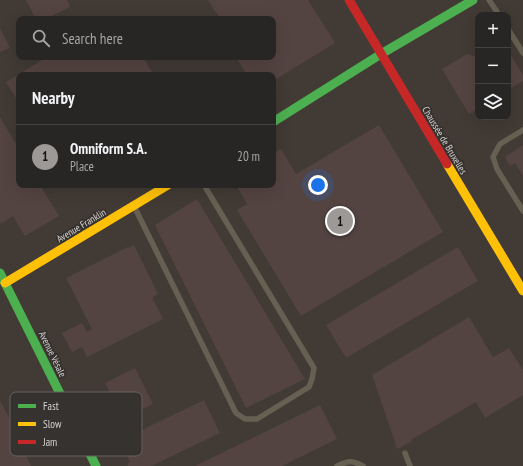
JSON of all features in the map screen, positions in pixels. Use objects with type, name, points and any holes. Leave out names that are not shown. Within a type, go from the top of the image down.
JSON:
[{"type":"street","name":"Chaussée de Bruxelles","points":[[349,0],[523,292]]},
{"type":"street","points":[[276,120],[381,54],[473,0]]},
{"type":"street","name":"Avenue Franklin","points":[[5,283],[163,188]]},
{"type":"street","name":"Avenue Vésale","points":[[0,273],[59,392]]},
{"type":"street","name":"Avenue Vésale","points":[[91,456],[96,466]]},
{"type":"lane","points":[[489,0],[497,12]]},
{"type":"lane","points":[[511,34],[523,53]]},
{"type":"lane","points":[[523,130],[500,144],[493,157],[496,169],[523,211]]},
{"type":"lane","points":[[134,206],[236,413],[245,419],[257,418],[309,387],[314,368],[206,188]]},
{"type":"lane","points":[[405,453],[410,466]]},
{"type":"lane","points":[[337,466],[347,461],[354,461],[363,466]]},
{"type":"shaded area","points":[[0,0],[523,0],[523,466],[0,466]]},
{"type":"building","points":[[26,0],[67,0],[70,7],[51,16],[34,16]]},
{"type":"building","points":[[208,0],[308,0],[335,43],[276,79],[276,72],[245,72],[238,60],[276,60],[276,16],[218,16]]},
{"type":"building","points":[[0,28],[10,48],[0,52]]},
{"type":"building","points":[[467,54],[475,56],[475,111],[469,114],[442,69]]},
{"type":"building","points":[[511,55],[523,75],[523,81],[511,88]]},
{"type":"building","points":[[42,60],[145,60],[152,72],[22,72]]},
{"type":"building","points":[[16,76],[16,98],[6,82]]},
{"type":"building","points":[[0,117],[16,144],[16,188],[42,188],[59,216],[25,236],[13,216],[1,224]]},
{"type":"building","points":[[379,125],[443,232],[301,316],[237,210],[247,204],[238,188],[276,188],[276,152],[281,149],[296,174]]},
{"type":"building","points":[[523,145],[523,176],[515,163],[510,166],[505,157]]},
{"type":"building","points":[[197,199],[305,379],[246,408],[155,225]]},
{"type":"building","points":[[134,245],[158,294],[153,297],[153,299],[163,319],[87,357],[82,347],[72,352],[62,333],[82,323],[87,332],[92,329],[66,278]]},
{"type":"building","points":[[458,247],[478,281],[346,358],[326,325]]},
{"type":"building","points":[[469,317],[493,357],[509,348],[523,370],[523,395],[485,418],[476,402],[398,449],[395,446],[396,445],[372,375]]},
{"type":"building","points":[[135,368],[153,404],[142,409],[142,392],[110,392],[105,383]]},
{"type":"building","points":[[0,400],[10,420],[10,456],[26,456],[31,466],[0,466]]},
{"type":"building","points":[[204,400],[220,433],[151,466],[128,466],[127,464],[130,462],[127,456],[142,456],[142,430]]},
{"type":"building","points":[[320,405],[337,439],[282,466],[195,466]]},
{"type":"traffic: fast","points":[[276,120],[381,54],[473,0]]},
{"type":"traffic: fast","points":[[0,273],[59,392]]},
{"type":"traffic: fast","points":[[91,456],[96,466]]},
{"type":"traffic: slow","points":[[447,164],[523,291]]},
{"type":"traffic: slow","points":[[5,283],[163,188]]},
{"type":"traffic: jam","points":[[349,0],[447,164]]},
{"type":"place","name":"Omniform S.A.","points":[[340,221]]}]
